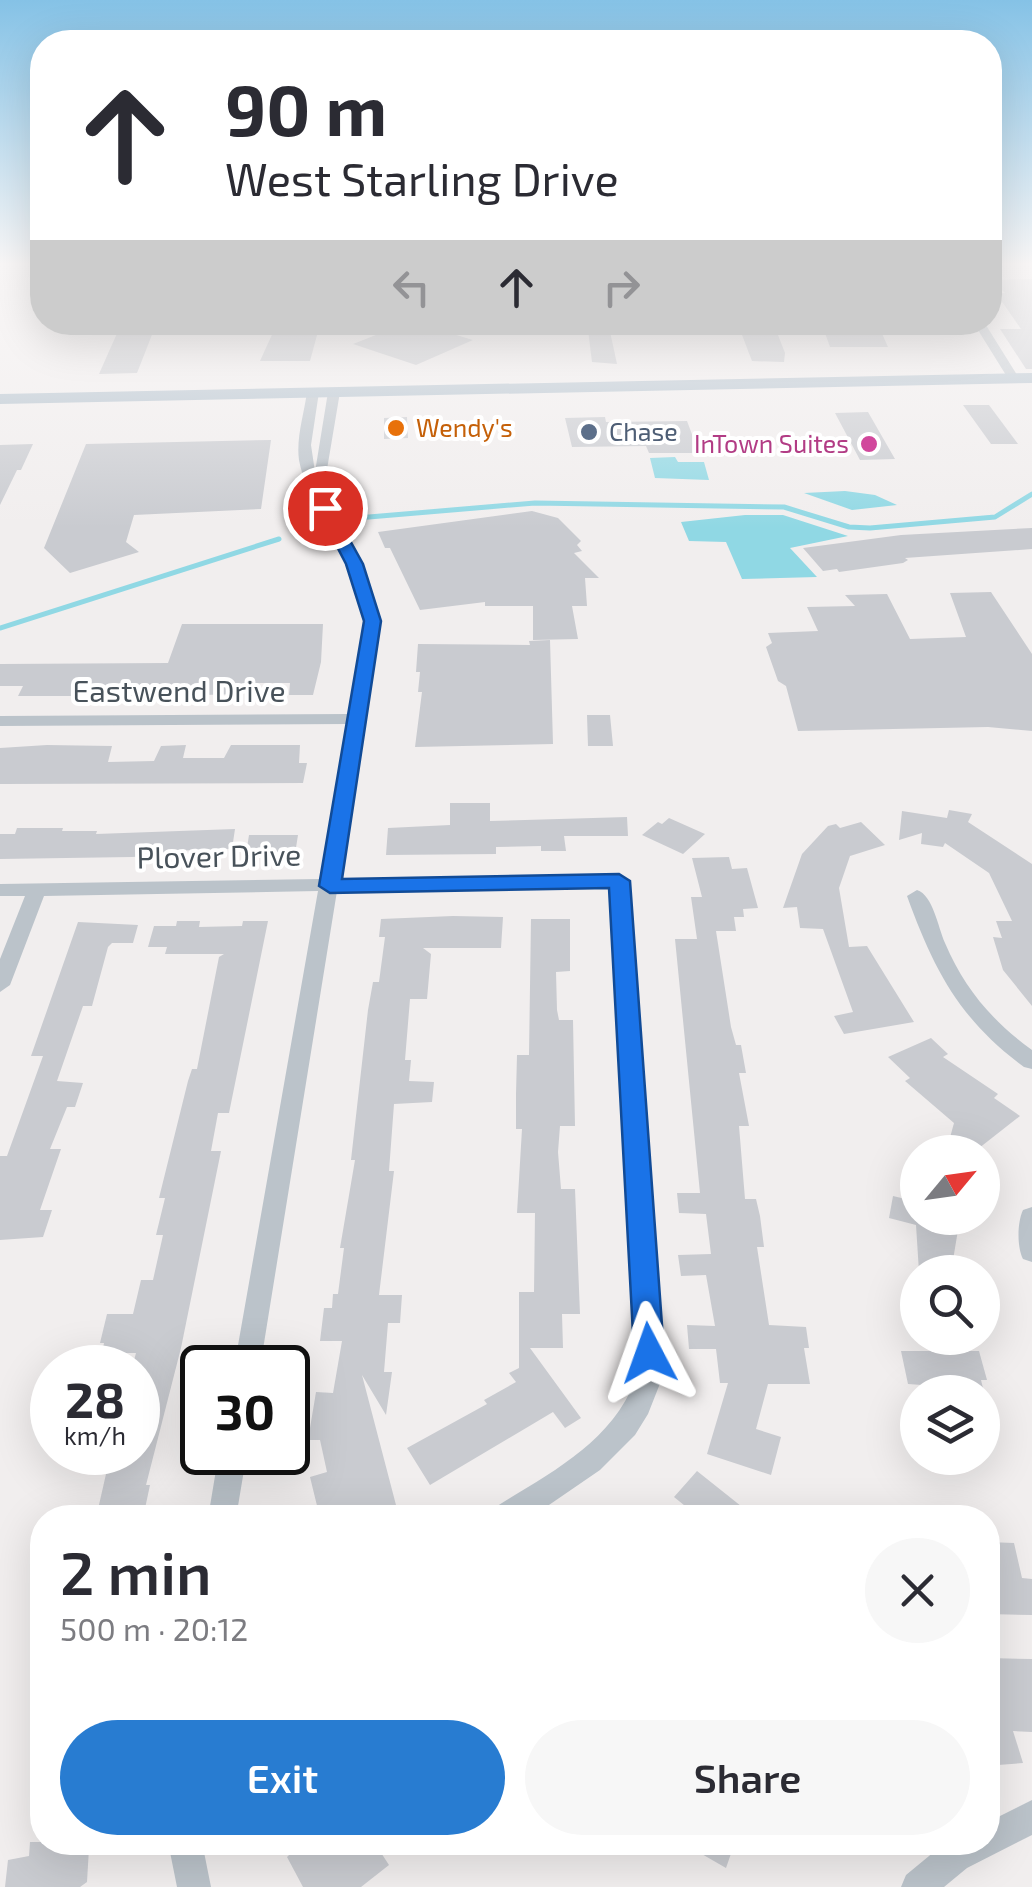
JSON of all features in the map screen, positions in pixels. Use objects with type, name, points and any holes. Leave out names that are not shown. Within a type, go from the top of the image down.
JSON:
[{"type":"main road","points":[[0,399],[1023,378]]},
{"type":"street","points":[[1002,352],[1023,378]]},
{"type":"street","points":[[251,1345],[373,621],[354,564],[306,461],[314,392]]},
{"type":"street","points":[[318,492],[334,392]]},
{"type":"street","name":"Eastwend Drive","points":[[0,721],[358,719]]},
{"type":"street","name":"Plover Drive","points":[[0,890],[619,881],[649,1353],[644,1395],[641,1408],[620,1436],[592,1460],[524,1505]]},
{"type":"street","points":[[0,985],[37,889]]},
{"type":"street","points":[[917,896],[941,962],[970,1007],[1001,1040],[1032,1061]]},
{"type":"street","points":[[1032,1217],[1032,1252]]},
{"type":"street","points":[[224,1505],[229,1475]]},
{"type":"street","points":[[1000,1834],[1032,1818]]},
{"type":"street","points":[[188,1855],[194,1887]]},
{"type":"street","points":[[918,1887],[957,1855]]},
{"type":"water","points":[[675,457],[678,462],[704,462],[709,480],[655,478],[650,458]]},
{"type":"water","points":[[845,491],[875,495],[897,505],[852,510],[804,493]]},
{"type":"water","points":[[783,515],[848,536],[790,548],[817,577],[742,579],[726,542],[689,541],[681,522]]},
{"type":"building","points":[[109,352],[145,352],[137,373],[99,374]]},
{"type":"building","points":[[264,352],[312,352],[310,361],[260,361]]},
{"type":"building","points":[[377,352],[446,352],[416,365]]},
{"type":"building","points":[[591,352],[614,352],[617,364],[592,362]]},
{"type":"building","points":[[749,352],[785,353],[784,362],[752,361]]},
{"type":"building","points":[[1015,352],[1032,352],[1032,369],[1026,369]]},
{"type":"building","points":[[963,405],[989,405],[1018,444],[991,444]]},
{"type":"building","points":[[868,412],[895,459],[860,460],[835,413]]},
{"type":"building","name":"Wendy's","points":[[407,417],[408,438],[384,439],[384,418]]},
{"type":"building","points":[[605,417],[606,422],[687,421],[699,453],[649,453],[646,446],[572,447],[565,418]]},
{"type":"building","points":[[271,440],[261,509],[134,515],[126,542],[139,552],[70,573],[44,548],[86,444]]},
{"type":"building","points":[[33,444],[21,470],[17,470],[0,505],[0,445]]},
{"type":"building","points":[[532,511],[558,518],[581,541],[577,545],[582,551],[574,553],[599,578],[585,578],[587,606],[572,606],[578,639],[533,640],[533,606],[485,606],[485,602],[420,610],[378,532]]},
{"type":"building","points":[[1032,528],[1032,549],[905,558],[908,560],[903,563],[839,572],[823,571],[803,548],[901,535]]},
{"type":"building","points":[[991,592],[1032,654],[1032,731],[988,727],[798,731],[786,686],[778,681],[766,647],[772,643],[768,633],[818,631],[807,607],[855,606],[845,595],[887,594],[910,639],[966,637],[950,593]]},
{"type":"building","points":[[182,624],[323,624],[321,662],[313,695],[289,695],[290,683],[251,683],[244,685],[242,694],[203,695],[183,695],[186,685],[137,686],[133,696],[18,696],[23,686],[0,686],[0,664],[168,663]]},
{"type":"building","points":[[550,640],[553,744],[415,747],[422,692],[418,692],[420,672],[416,672],[418,644],[530,645],[529,641]]},
{"type":"building","points":[[587,715],[610,715],[613,746],[588,746]]},
{"type":"building","points":[[186,745],[183,758],[224,758],[231,745],[300,745],[299,763],[307,763],[303,783],[0,784],[0,748],[112,746],[108,762],[154,761],[161,746]]},
{"type":"building","points":[[450,803],[490,803],[490,821],[627,817],[628,836],[564,836],[566,851],[541,851],[541,846],[496,847],[496,854],[386,855],[388,828],[450,825]]},
{"type":"building","points":[[949,810],[972,814],[968,822],[1032,864],[1032,1006],[1003,970],[993,937],[1002,938],[996,921],[1012,921],[989,873],[945,843],[943,847],[921,844],[922,833],[899,840],[902,811],[947,818]]},
{"type":"building","points":[[669,818],[705,834],[683,854],[642,835]]},
{"type":"building","points":[[861,822],[885,845],[850,856],[839,888],[849,947],[867,946],[914,1022],[844,1034],[834,1016],[853,1012],[823,929],[800,928],[797,907],[783,908],[802,854],[828,826],[836,824],[840,828]]},
{"type":"building","points":[[17,828],[63,828],[62,831],[97,831],[96,834],[235,829],[232,849],[167,851],[166,855],[132,857],[0,859],[0,834],[15,834]]},
{"type":"building","points":[[249,835],[298,835],[295,854],[246,854]]},
{"type":"building","points":[[729,857],[732,869],[747,868],[758,908],[743,909],[744,917],[734,917],[736,931],[716,931],[731,1027],[736,1045],[741,1045],[746,1073],[739,1073],[749,1126],[739,1126],[745,1199],[756,1199],[760,1216],[764,1247],[757,1247],[769,1325],[806,1327],[809,1348],[804,1348],[810,1384],[768,1384],[756,1429],[781,1437],[771,1475],[707,1454],[728,1383],[720,1383],[716,1349],[689,1349],[687,1325],[715,1326],[706,1275],[681,1276],[678,1255],[711,1254],[706,1214],[679,1213],[677,1193],[700,1193],[675,939],[697,939],[691,897],[702,897],[692,858]]},
{"type":"building","points":[[503,917],[501,948],[423,948],[431,954],[427,999],[410,999],[405,1060],[411,1060],[409,1081],[434,1082],[432,1102],[394,1104],[389,1171],[394,1171],[379,1295],[402,1295],[400,1323],[388,1323],[384,1372],[392,1372],[386,1415],[362,1375],[396,1505],[317,1505],[310,1477],[327,1472],[320,1440],[310,1440],[310,1428],[316,1392],[333,1393],[342,1341],[320,1341],[324,1308],[332,1308],[333,1294],[338,1294],[368,1010],[373,982],[379,982],[385,937],[379,937],[381,919]]},
{"type":"building","points":[[531,919],[570,919],[570,971],[556,972],[559,1020],[573,1020],[575,1126],[560,1126],[558,1152],[561,1189],[575,1189],[580,1314],[562,1314],[563,1348],[530,1348],[581,1418],[565,1428],[553,1412],[430,1485],[407,1448],[487,1404],[484,1400],[516,1382],[509,1373],[519,1368],[519,1292],[534,1292],[535,1213],[517,1213],[522,1129],[516,1129],[517,1055],[529,1055]]},
{"type":"building","points":[[177,921],[200,921],[199,927],[268,921],[229,1113],[218,1113],[211,1151],[221,1151],[160,1430],[160,1345],[100,1343],[107,1314],[133,1314],[141,1280],[153,1280],[163,1235],[156,1235],[165,1198],[159,1198],[188,1081],[192,1069],[197,1069],[219,957],[224,954],[165,954],[167,947],[148,947],[154,926],[176,926]]},
{"type":"building","points":[[78,922],[138,925],[133,943],[112,943],[108,947],[92,1006],[83,1006],[57,1081],[83,1083],[75,1107],[67,1107],[50,1149],[61,1149],[40,1210],[52,1210],[43,1237],[0,1240],[0,1156],[7,1156],[43,1056],[31,1056]]},
{"type":"building","points":[[931,1038],[948,1054],[943,1057],[998,1094],[994,1098],[1020,1116],[996,1135],[951,1135],[954,1123],[905,1081],[910,1078],[888,1057]]},
{"type":"building","points":[[893,1196],[900,1198],[900,1221],[889,1218]]},
{"type":"building","points":[[917,1235],[957,1235],[954,1255],[918,1255]]},
{"type":"building","points":[[902,1355],[980,1355],[986,1375],[906,1375]]},
{"type":"building","points":[[697,1471],[740,1505],[684,1505],[674,1497]]},
{"type":"building","points":[[106,1475],[149,1475],[146,1505],[99,1505]]},
{"type":"building","points":[[1000,1542],[1014,1543],[1022,1578],[1032,1579],[1032,1615],[1000,1614]]},
{"type":"building","points":[[1000,1658],[1032,1659],[1032,1732],[1013,1731],[1023,1763],[1000,1765]]},
{"type":"building","points":[[30,1842],[30,1855],[89,1855],[87,1882],[80,1887],[5,1887],[8,1860],[29,1856]]},
{"type":"building","points":[[382,1855],[389,1865],[361,1887],[303,1887],[287,1857]]},
{"type":"building","points":[[704,1855],[730,1855],[726,1868]]},
{"type":"waterway","points":[[357,518],[535,503],[784,507],[849,527],[870,528],[995,517],[1032,494]]},
{"type":"waterway","points":[[0,628],[279,539]]},
{"type":"place","name":"Wendy's","points":[[396,428]]},
{"type":"place","name":"Chase","points":[[589,432]]},
{"type":"place","name":"InTown Suites","points":[[869,444]]},
{"type":"route","points":[[325,508],[354,564],[373,621],[330,886],[619,881],[649,1353]]}]
